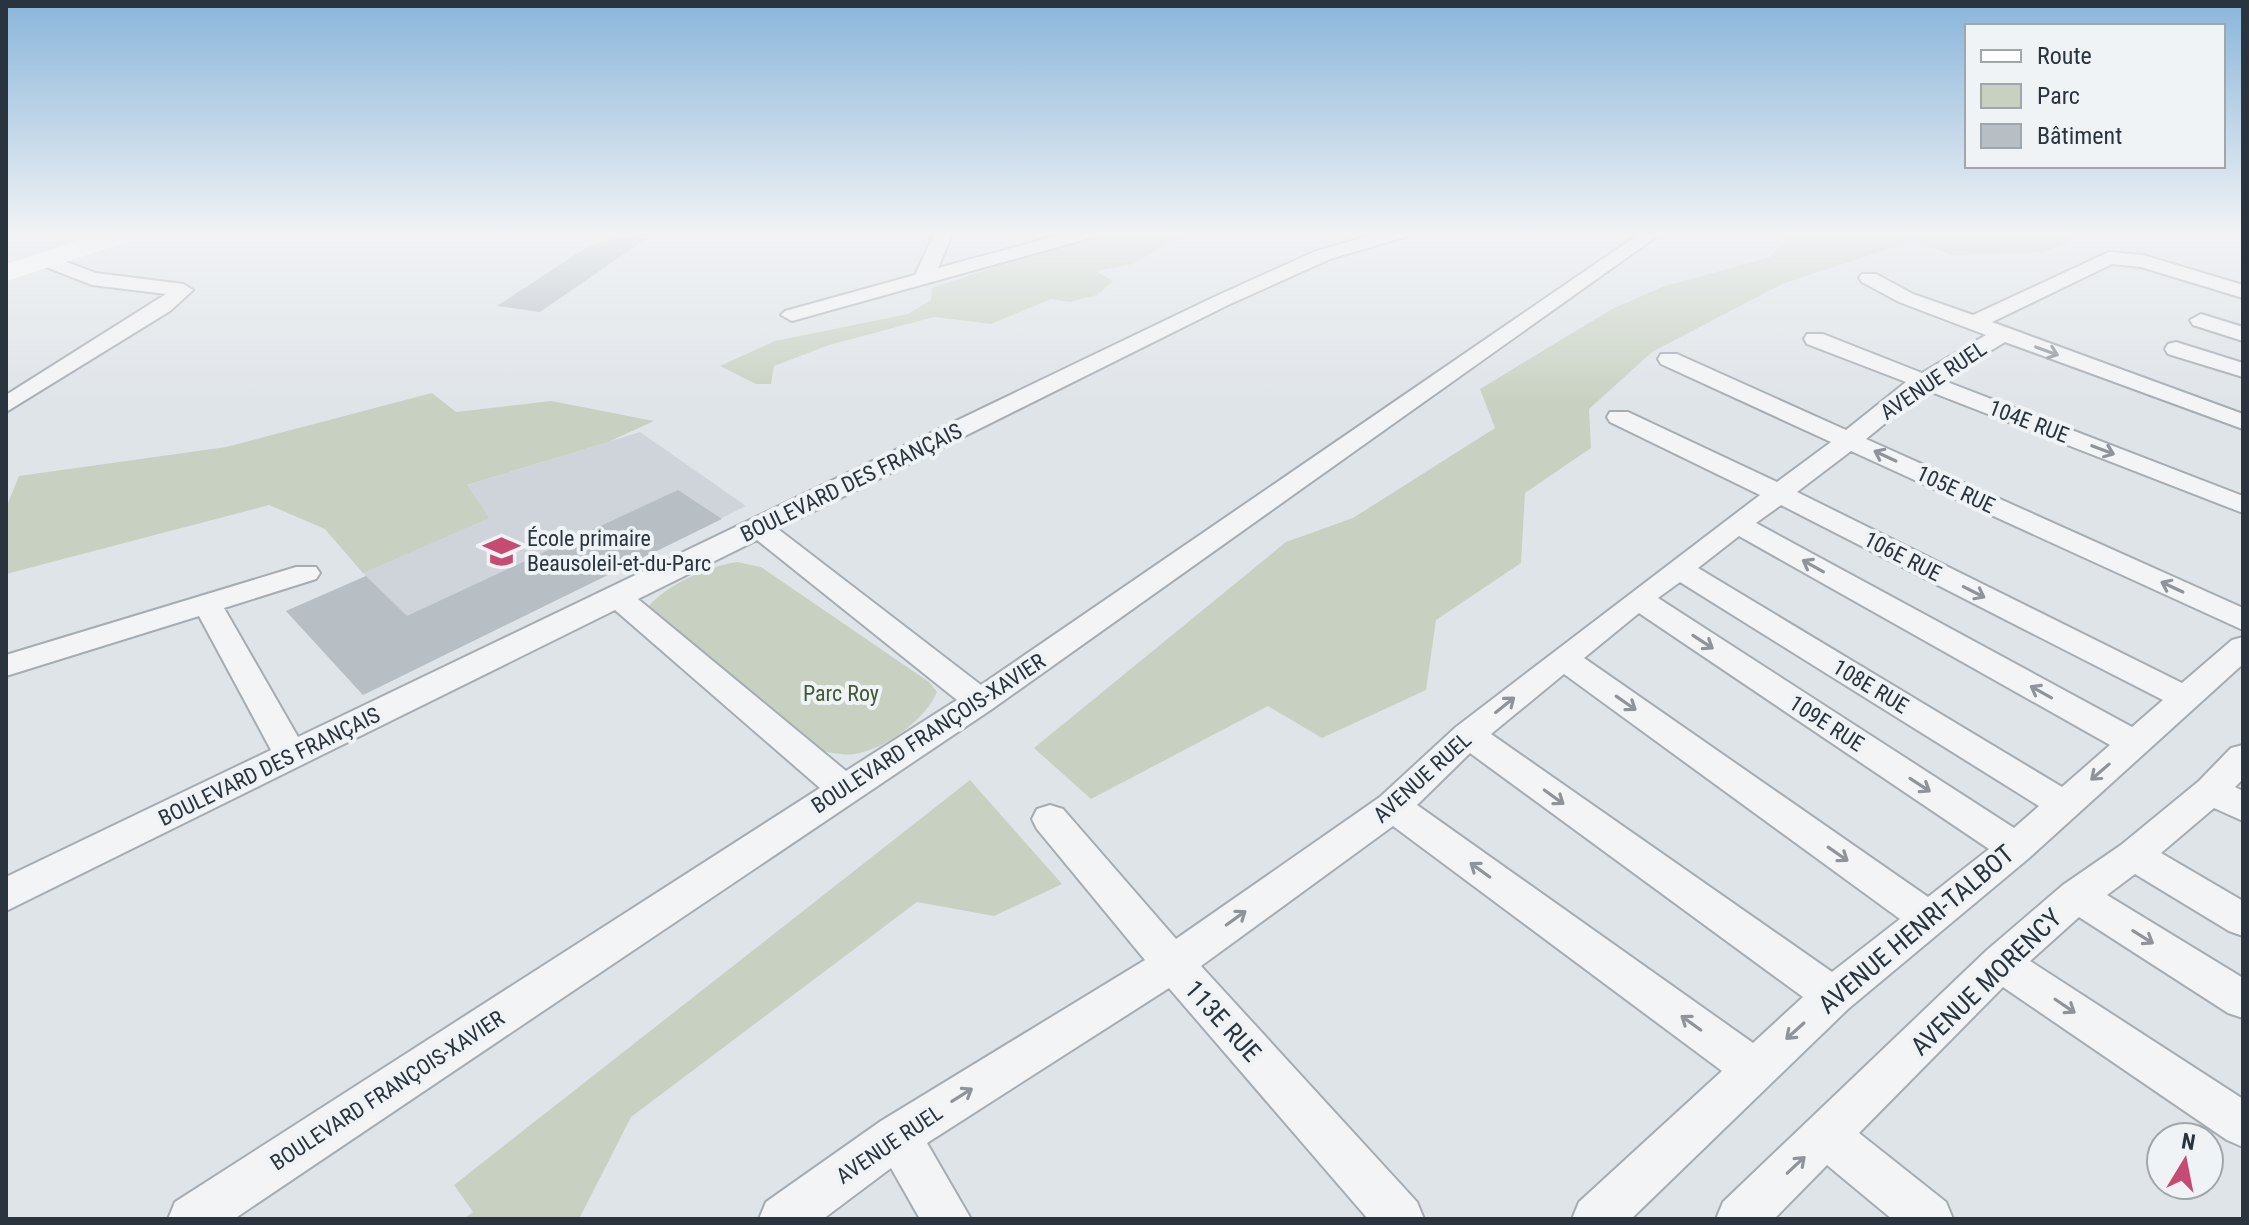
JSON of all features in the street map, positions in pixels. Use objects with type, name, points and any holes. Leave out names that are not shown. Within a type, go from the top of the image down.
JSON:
[{"type":"street","points":[[6,405],[163,307],[183,290],[176,289]]},
{"type":"street","points":[[792,315],[886,289]]},
{"type":"street","name":"BOULEVARD DES FRANÇAIS","points":[[6,895],[1247,289]]},
{"type":"street","name":"BOULEVARD FRANÇOIS-XAVIER","points":[[192,1219],[843,788],[980,701],[1572,289]]},
{"type":"street","points":[[1890,289],[1988,329],[2243,422]]},
{"type":"street","name":"AVENUE RUEL","points":[[783,1219],[897,1136],[1173,964],[1393,807],[1468,735],[1638,599],[1850,440],[1988,329],[2056,289]]},
{"type":"street","points":[[2201,320],[2243,334]]},
{"type":"street","name":"104E RUE","points":[[1815,339],[2243,505]]},
{"type":"street","points":[[2176,349],[2243,370]]},
{"type":"street","name":"105E RUE","points":[[1669,359],[2243,620]]},
{"type":"street","name":"106E RUE","points":[[1619,417],[1780,494],[2186,698]]},
{"type":"street","points":[[1739,525],[2134,743]]},
{"type":"street","points":[[759,528],[980,701]]},
{"type":"street","name":"108E RUE","points":[[1678,568],[2063,804]]},
{"type":"street","points":[[6,666],[306,573]]},
{"type":"street","points":[[617,596],[843,788]]},
{"type":"street","name":"109E RUE","points":[[1638,599],[2016,848]]},
{"type":"street","points":[[207,604],[290,754]]},
{"type":"street","name":"AVENUE HENRI-TALBOT","points":[[1596,1219],[1833,996],[2016,848],[2243,647]]},
{"type":"street","points":[[1563,658],[1929,918]]},
{"type":"street","points":[[1468,735],[1833,996]]},
{"type":"street","name":"AVENUE MORENCY","points":[[1740,1219],[1828,1136],[2000,963],[2077,896],[2134,855],[2227,799],[2243,757]]},
{"type":"street","points":[[1393,807],[1754,1069]]},
{"type":"street","name":"113E RUE","points":[[1050,819],[1173,964],[1400,1219]]},
{"type":"street","points":[[2134,855],[2243,920]]},
{"type":"street","points":[[2077,896],[2243,1000]]},
{"type":"street","points":[[2000,963],[2243,1125]]},
{"type":"street","points":[[897,1136],[947,1219]]},
{"type":"street","points":[[1828,1136],[1929,1219]]},
{"type":"shaded area","name":"École primaire Beausoleil-et-du-Parc","points":[[640,432],[746,506],[363,695],[286,611],[366,576],[325,529]]},
{"type":"green space","points":[[932,289],[1104,289],[1097,295],[1070,302],[1051,299],[991,324],[934,317],[829,345],[774,366],[771,384],[756,384],[720,366],[775,341],[908,314],[931,300]]},
{"type":"green space","points":[[1657,289],[1772,289],[1652,352],[1589,409],[1591,448],[1525,493],[1521,563],[1436,620],[1426,690],[1322,738],[1268,706],[1091,799],[1034,748],[1286,542],[1353,518],[1495,428],[1480,389],[1612,309]]},
{"type":"green space","points":[[432,393],[456,412],[551,401],[654,421],[608,442],[467,485],[489,518],[363,573],[325,529],[269,505],[6,574],[6,508],[19,476],[226,447]]},
{"type":"green space","name":"Parc Roy","points":[[737,562],[761,567],[929,682],[937,692],[923,713],[903,732],[867,751],[836,754],[817,750],[648,607],[666,591],[689,578]]},
{"type":"green space","points":[[970,780],[1062,884],[994,916],[917,902],[631,1117],[579,1219],[464,1219],[473,1212],[454,1185]]},
{"type":"building","points":[[523,289],[573,289],[540,312],[497,306]]},
{"type":"building","points":[[678,490],[722,519],[363,695],[286,611],[366,576],[407,616]]},
{"type":"place","name":"École primaire Beausoleil-et-du-Parc","points":[[501,551]]}]
